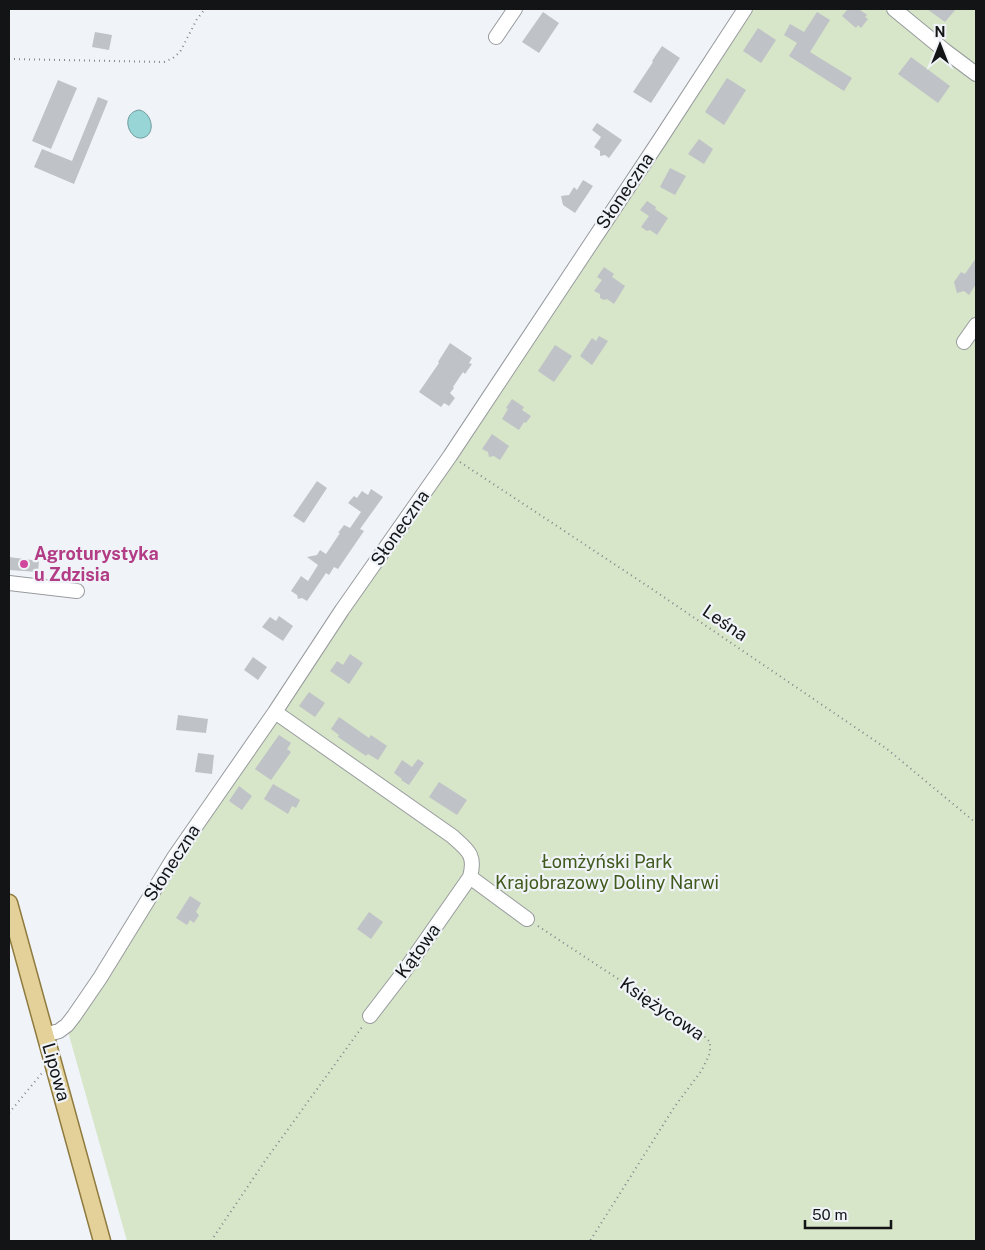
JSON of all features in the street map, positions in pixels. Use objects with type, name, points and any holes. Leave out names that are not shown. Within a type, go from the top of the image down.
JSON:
[{"type":"main road","name":"Lipowa","points":[[9,903],[102,1241]]},
{"type":"street","points":[[496,37],[515,9]]},
{"type":"street","name":"Słoneczna","points":[[45,1035],[59,1030],[68,1024],[100,978],[175,856],[275,712],[342,610],[450,456],[745,9]]},
{"type":"street","points":[[894,9],[976,74]]},
{"type":"street","points":[[964,342],[976,325]]},
{"type":"street","points":[[9,583],[76,591]]},
{"type":"street","points":[[275,712],[452,836],[467,849],[471,858],[473,867],[470,878],[527,919]]},
{"type":"street","name":"Kątowa","points":[[370,1016],[470,878]]},
{"type":"path","points":[[9,59],[164,62],[180,52],[205,9]]},
{"type":"path","name":"Leśna","points":[[450,456],[654,590],[887,749],[976,823]]},
{"type":"path","name":"Księżycowa","points":[[527,919],[703,1035],[710,1042],[710,1053],[702,1070],[675,1106],[590,1241]]},
{"type":"path","points":[[211,1241],[265,1161],[370,1016]]},
{"type":"path","points":[[9,1113],[42,1073],[53,1063]]},
{"type":"green space","name":"Łomżyński Park Krajobrazowy Doliny Narwi","points":[[738,9],[976,9],[976,1241],[127,1241],[65,1021]]},
{"type":"water","points":[[139,110],[147,115],[151,124],[150,133],[142,138],[133,135],[128,126],[129,116]]},
{"type":"building","points":[[848,9],[859,9],[867,15],[865,17],[868,19],[861,28],[858,25],[856,28],[842,16]]},
{"type":"building","points":[[927,9],[956,9],[945,22]]},
{"type":"building","points":[[543,12],[559,23],[539,53],[522,42]]},
{"type":"building","points":[[817,12],[830,20],[810,52],[852,78],[844,91],[789,56],[797,43],[784,35],[790,24],[804,32]]},
{"type":"building","points":[[758,28],[776,40],[761,63],[743,51]]},
{"type":"building","points":[[95,32],[112,35],[109,50],[92,47]]},
{"type":"building","points":[[662,46],[680,58],[651,103],[633,92]]},
{"type":"building","points":[[911,57],[950,86],[938,103],[898,74]]},
{"type":"building","points":[[727,78],[746,90],[724,125],[705,112]]},
{"type":"building","points":[[58,80],[77,88],[51,149],[32,141]]},
{"type":"building","points":[[98,97],[108,101],[74,184],[34,167],[42,149],[72,161]]},
{"type":"building","points":[[597,123],[622,140],[609,158],[605,155],[600,156],[600,151],[594,147],[601,137],[592,130]]},
{"type":"building","points":[[699,139],[713,149],[704,164],[688,154]]},
{"type":"building","points":[[670,168],[686,176],[675,195],[660,187]]},
{"type":"building","points":[[583,180],[593,186],[575,213],[563,205],[561,196],[569,195],[574,187],[577,190]]},
{"type":"building","points":[[647,201],[668,218],[657,235],[641,227],[649,216],[640,210]]},
{"type":"building","points":[[976,258],[976,284],[969,295],[964,291],[957,293],[954,282],[961,272],[965,274]]},
{"type":"building","points":[[604,267],[614,274],[612,277],[625,286],[614,304],[607,299],[600,298],[600,294],[594,291],[602,280],[597,277]]},
{"type":"building","points":[[599,336],[608,341],[592,365],[580,356],[592,338],[596,341]]},
{"type":"building","points":[[450,343],[472,358],[469,363],[472,364],[465,374],[463,372],[450,393],[455,398],[449,406],[444,403],[441,407],[419,392]]},
{"type":"building","points":[[555,345],[572,356],[554,382],[538,371]]},
{"type":"building","points":[[512,399],[524,407],[522,410],[531,416],[519,430],[502,419]]},
{"type":"building","points":[[492,434],[509,446],[500,460],[494,456],[489,457],[488,452],[482,449]]},
{"type":"building","points":[[317,481],[327,488],[304,523],[293,516]]},
{"type":"building","points":[[371,489],[383,497],[360,529],[364,531],[338,569],[334,567],[329,575],[326,573],[307,601],[302,598],[298,599],[297,595],[291,591],[301,576],[308,581],[318,565],[307,557],[317,555],[320,550],[326,554],[344,525],[350,528],[361,512],[348,503],[354,496],[357,498],[362,491],[368,495]]},
{"type":"building","points":[[9,557],[39,561],[38,572],[9,570]]},
{"type":"building","points":[[279,616],[293,626],[283,641],[262,627],[270,617],[276,621]]},
{"type":"building","points":[[350,654],[363,663],[349,684],[330,671],[337,661],[343,665]]},
{"type":"building","points":[[253,657],[267,667],[258,680],[244,670]]},
{"type":"building","points":[[309,692],[325,703],[315,717],[299,706]]},
{"type":"building","points":[[178,715],[208,719],[206,733],[176,730]]},
{"type":"building","points":[[339,717],[369,738],[371,735],[387,746],[378,760],[368,754],[366,756],[338,737],[339,735],[331,729]]},
{"type":"building","points":[[279,735],[291,743],[287,749],[291,752],[271,780],[255,769]]},
{"type":"building","points":[[198,753],[214,755],[212,774],[195,772]]},
{"type":"building","points":[[418,759],[424,763],[409,785],[394,773],[402,760],[412,767]]},
{"type":"building","points":[[439,782],[467,800],[457,815],[429,797]]},
{"type":"building","points":[[273,784],[300,800],[296,808],[292,806],[288,814],[264,799]]},
{"type":"building","points":[[239,786],[252,796],[242,810],[229,801]]},
{"type":"building","points":[[190,896],[201,903],[196,912],[199,915],[194,923],[190,920],[187,925],[176,918]]},
{"type":"building","points":[[369,912],[383,922],[371,939],[357,929]]},
{"type":"place","name":"Agroturystyka u Zdzisia","points":[[24,564]]}]
